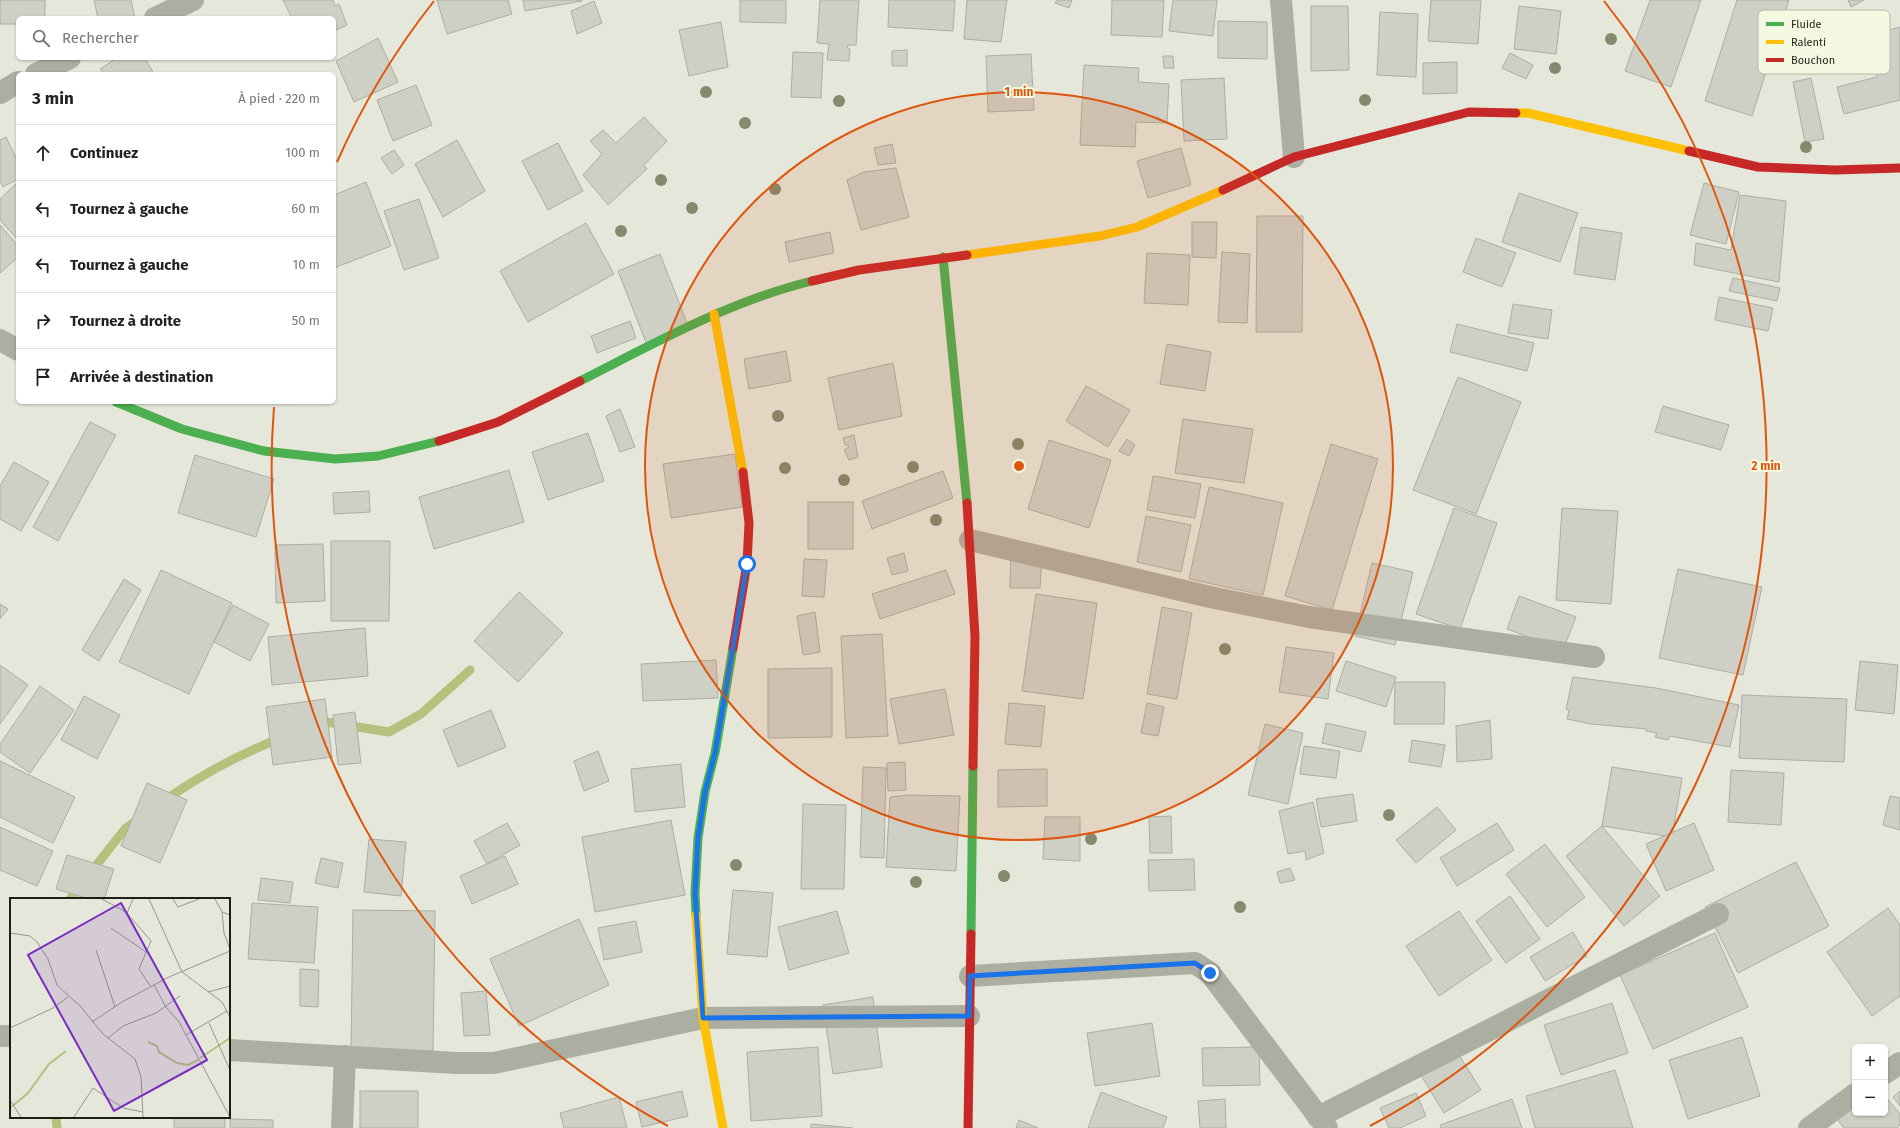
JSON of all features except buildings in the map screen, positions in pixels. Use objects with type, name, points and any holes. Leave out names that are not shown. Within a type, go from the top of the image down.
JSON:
[{"type":"street","points":[[159,16],[193,0]]},
{"type":"street","points":[[1281,0],[1294,157]]},
{"type":"street","points":[[40,72],[66,60]]},
{"type":"street","points":[[0,94],[16,83]]},
{"type":"street","points":[[121,404],[182,429],[264,451],[335,459],[378,456],[424,446],[498,422],[714,314],[780,289],[859,270],[1100,236],[1137,227],[1181,209],[1294,157],[1469,112],[1528,113],[1758,167],[1835,170],[1900,168]]},
{"type":"street","points":[[943,257],[970,540],[975,636],[968,1128]]},
{"type":"street","points":[[714,314],[742,462],[749,523],[747,564],[715,753],[705,792],[698,838],[695,893],[703,1018],[723,1128]]},
{"type":"street","points":[[0,340],[16,349]]},
{"type":"street","points":[[970,540],[1210,597],[1309,617],[1594,657]]},
{"type":"street","points":[[970,976],[1195,963],[1210,973],[1323,1123],[1718,914]]},
{"type":"street","points":[[230,1050],[494,1064],[703,1018],[969,1016]]},
{"type":"street","points":[[342,1128],[345,1056]]},
{"type":"street","points":[[1888,1072],[1900,1063]]},
{"type":"street","points":[[1809,1128],[1852,1096]]},
{"type":"waterway","points":[[316,723],[320,721],[389,732],[421,714],[470,670]]},
{"type":"waterway","points":[[164,801],[220,766],[281,738]]},
{"type":"waterway","points":[[90,873],[125,829],[139,819]]},
{"type":"waterway","points":[[71,898],[81,885]]},
{"type":"waterway","points":[[56,1118],[57,1128]]},
{"type":"traffic: fast","points":[[943,257],[967,503]]},
{"type":"traffic: fast","points":[[580,381],[722,311],[782,289],[812,281]]},
{"type":"traffic: fast","points":[[121,404],[182,429],[264,451],[335,459],[378,456],[439,441]]},
{"type":"traffic: fast","points":[[696,915],[695,893],[698,838],[705,792],[715,753],[733,648]]},
{"type":"traffic: fast","points":[[971,934],[973,766]]},
{"type":"traffic: slow","points":[[1516,113],[1528,113],[1689,151]]},
{"type":"traffic: slow","points":[[967,255],[1100,236],[1137,227],[1223,190]]},
{"type":"traffic: slow","points":[[714,314],[743,472]]},
{"type":"traffic: slow","points":[[696,915],[703,1018],[723,1128]]},
{"type":"traffic: jam","points":[[1223,190],[1294,157],[1469,112],[1516,113]]},
{"type":"traffic: jam","points":[[1689,151],[1758,167],[1835,170],[1900,168]]},
{"type":"traffic: jam","points":[[812,281],[859,270],[967,255]]},
{"type":"traffic: jam","points":[[439,441],[498,422],[580,381]]},
{"type":"traffic: jam","points":[[733,648],[747,564],[749,523],[743,472]]},
{"type":"traffic: jam","points":[[967,503],[975,636],[973,766]]},
{"type":"traffic: jam","points":[[968,1128],[971,934]]},
{"type":"route","points":[[747,564],[715,753],[705,792],[698,838],[695,893],[703,1018],[969,1016],[970,976],[1178,963],[1195,963],[1210,973]]}]
